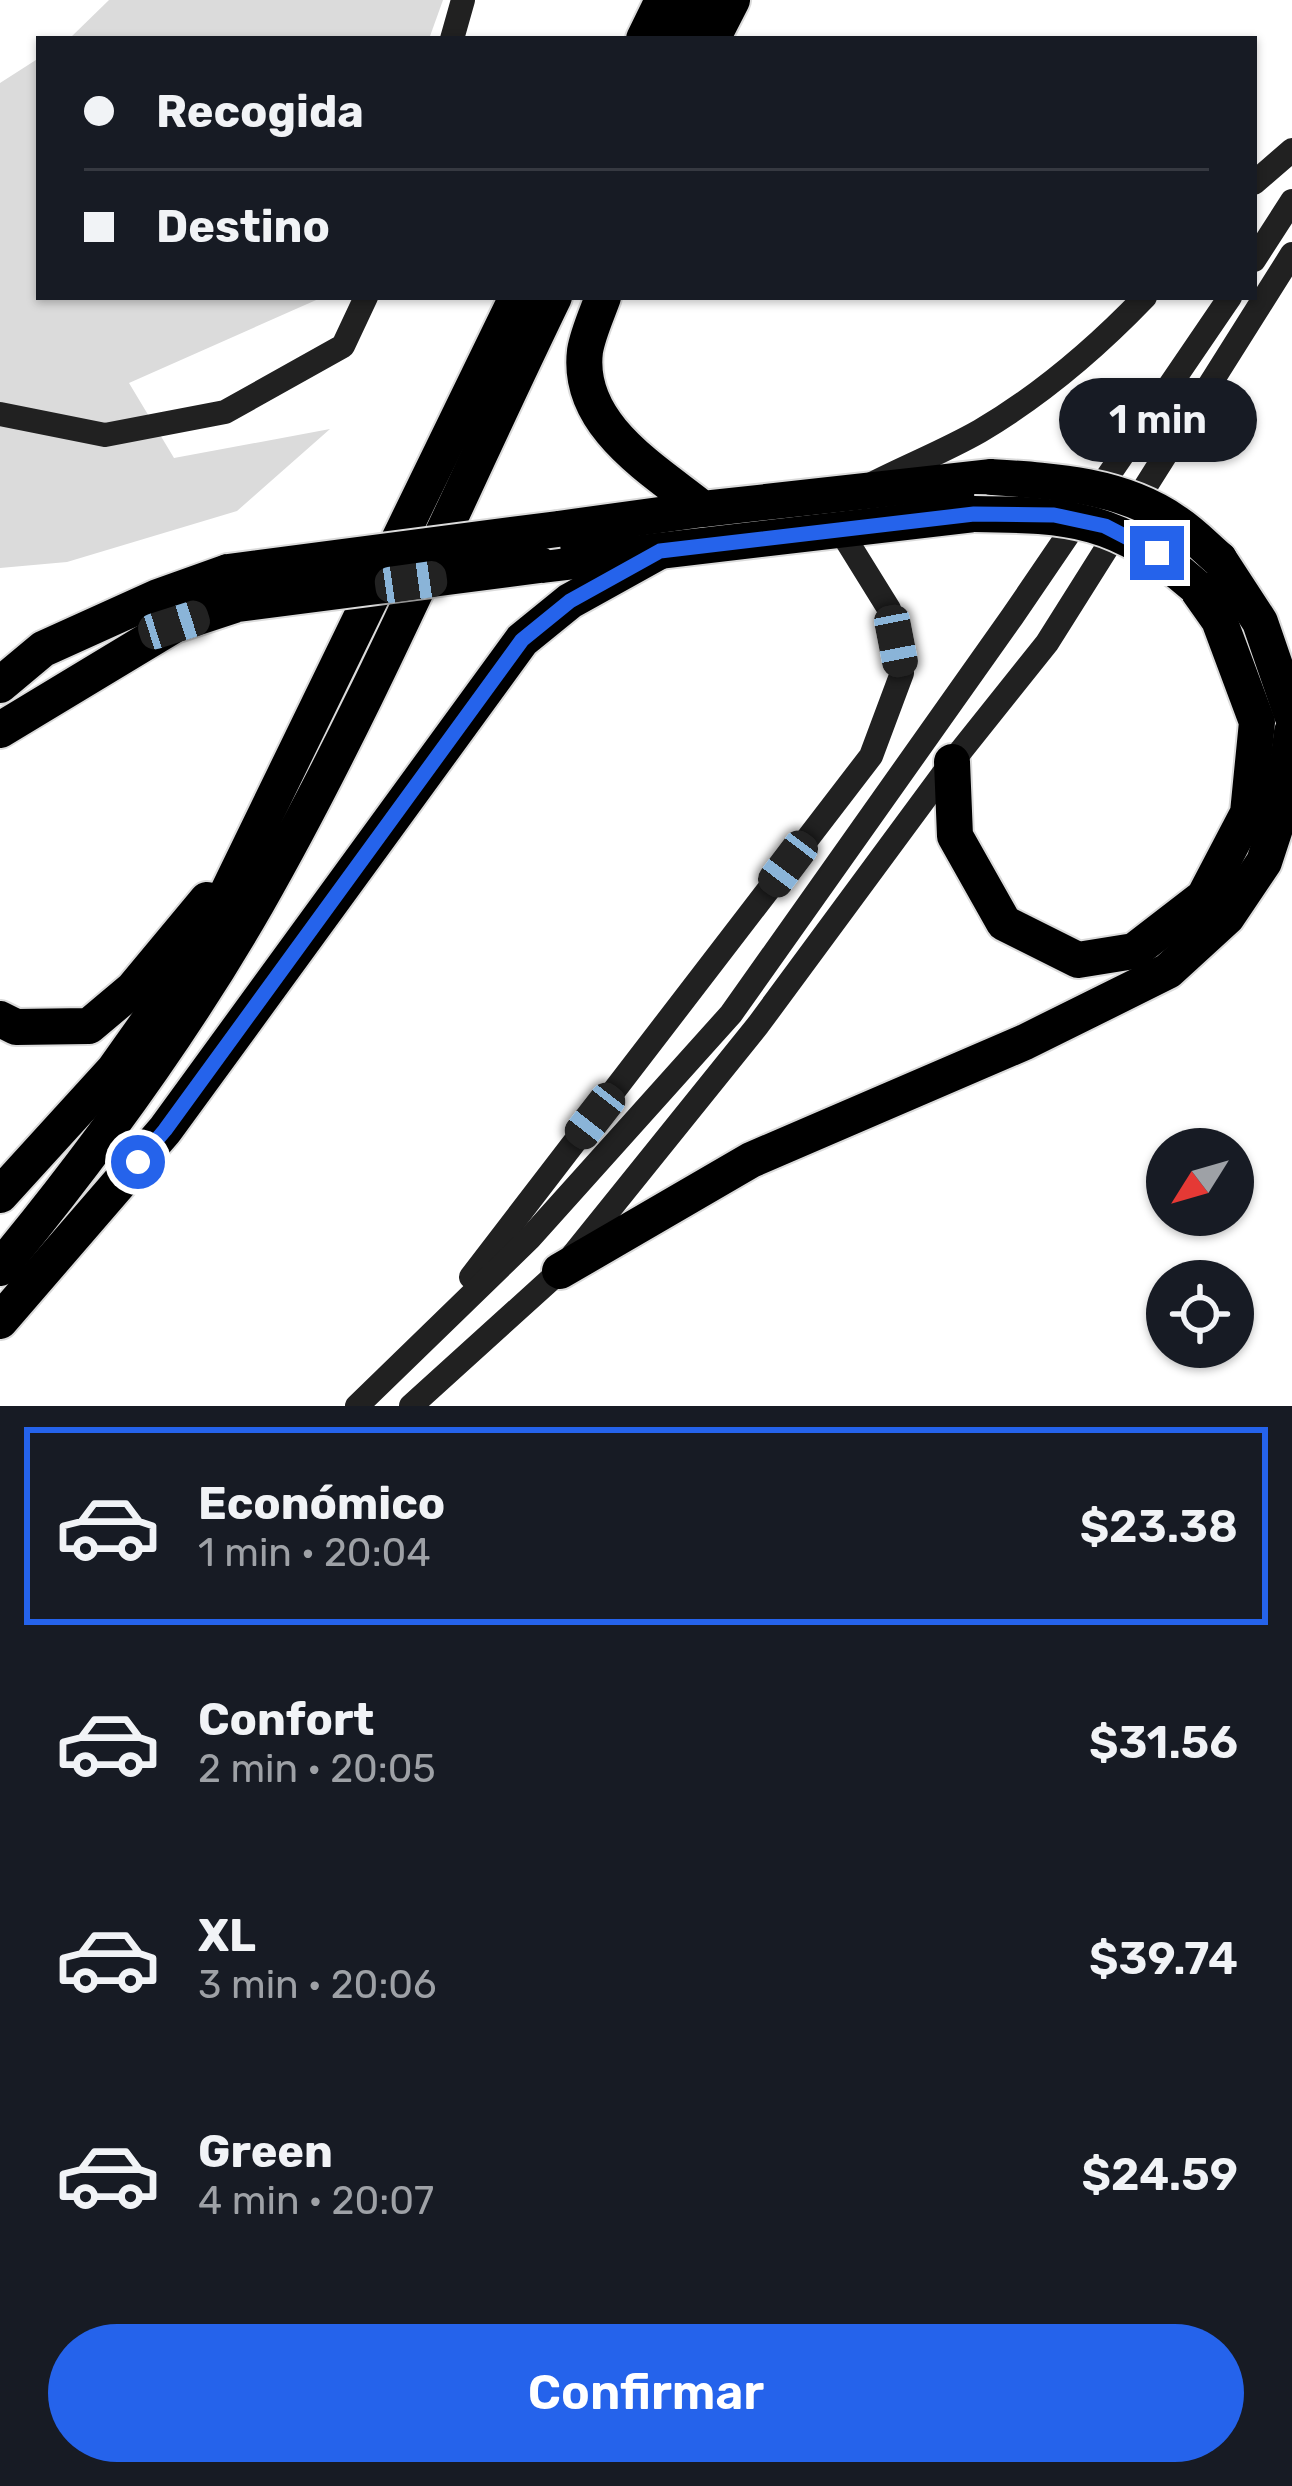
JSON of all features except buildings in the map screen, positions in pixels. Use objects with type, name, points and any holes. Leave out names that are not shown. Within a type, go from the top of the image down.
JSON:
[{"type":"highway","points":[[645,36],[663,0]]},
{"type":"highway","points":[[682,36],[700,0]]},
{"type":"highway","points":[[714,36],[732,0]]},
{"type":"highway","points":[[0,1195],[126,1053],[201,947],[239,860],[516,300]]},
{"type":"highway","points":[[0,1268],[111,1126],[258,902],[394,634],[553,300]]},
{"type":"highway","points":[[602,300],[585,352],[589,401],[624,447],[703,509]]},
{"type":"highway","points":[[0,686],[43,649],[158,596],[660,551],[992,477],[1120,494],[1175,521],[1207,573],[1260,622],[1292,715]]},
{"type":"highway","points":[[0,730],[233,588],[558,529],[703,509],[1054,515],[1105,526],[1207,573]]},
{"type":"highway","points":[[0,1321],[165,1130],[522,640],[570,601],[660,551]]},
{"type":"highway","points":[[952,762],[955,836],[1004,923],[1078,960],[1134,951],[1204,897],[1249,813],[1257,722],[1207,573]]},
{"type":"highway","points":[[560,1271],[751,1160],[1025,1042],[1168,970],[1227,917],[1264,862],[1283,804],[1292,732]]},
{"type":"highway","points":[[0,1019],[16,1028],[89,1026],[134,989],[239,860]]},
{"type":"main road","points":[[453,36],[463,0]]},
{"type":"main road","points":[[1257,180],[1292,150]]},
{"type":"main road","points":[[1257,255],[1292,202]]},
{"type":"main road","points":[[411,1406],[560,1271],[758,1025],[952,762],[1047,643],[1292,254]]},
{"type":"main road","points":[[0,414],[105,435],[225,412],[343,346],[365,300]]},
{"type":"main road","points":[[429,1331],[871,756],[902,673],[889,609],[845,512],[1045,388],[1142,300]]},
{"type":"main road","points":[[356,1406],[529,1239],[731,1014],[1012,617],[1227,300]]},
{"type":"shaded area","points":[[109,0],[443,0],[430,36],[72,36]]},
{"type":"shaded area","points":[[36,60],[36,300],[316,300],[129,383],[174,458],[330,429],[237,511],[67,562],[0,568],[0,83]]},
{"type":"route","points":[[138,1162],[522,640],[570,601],[660,551],[974,514],[1054,515],[1105,526],[1157,553]]}]
